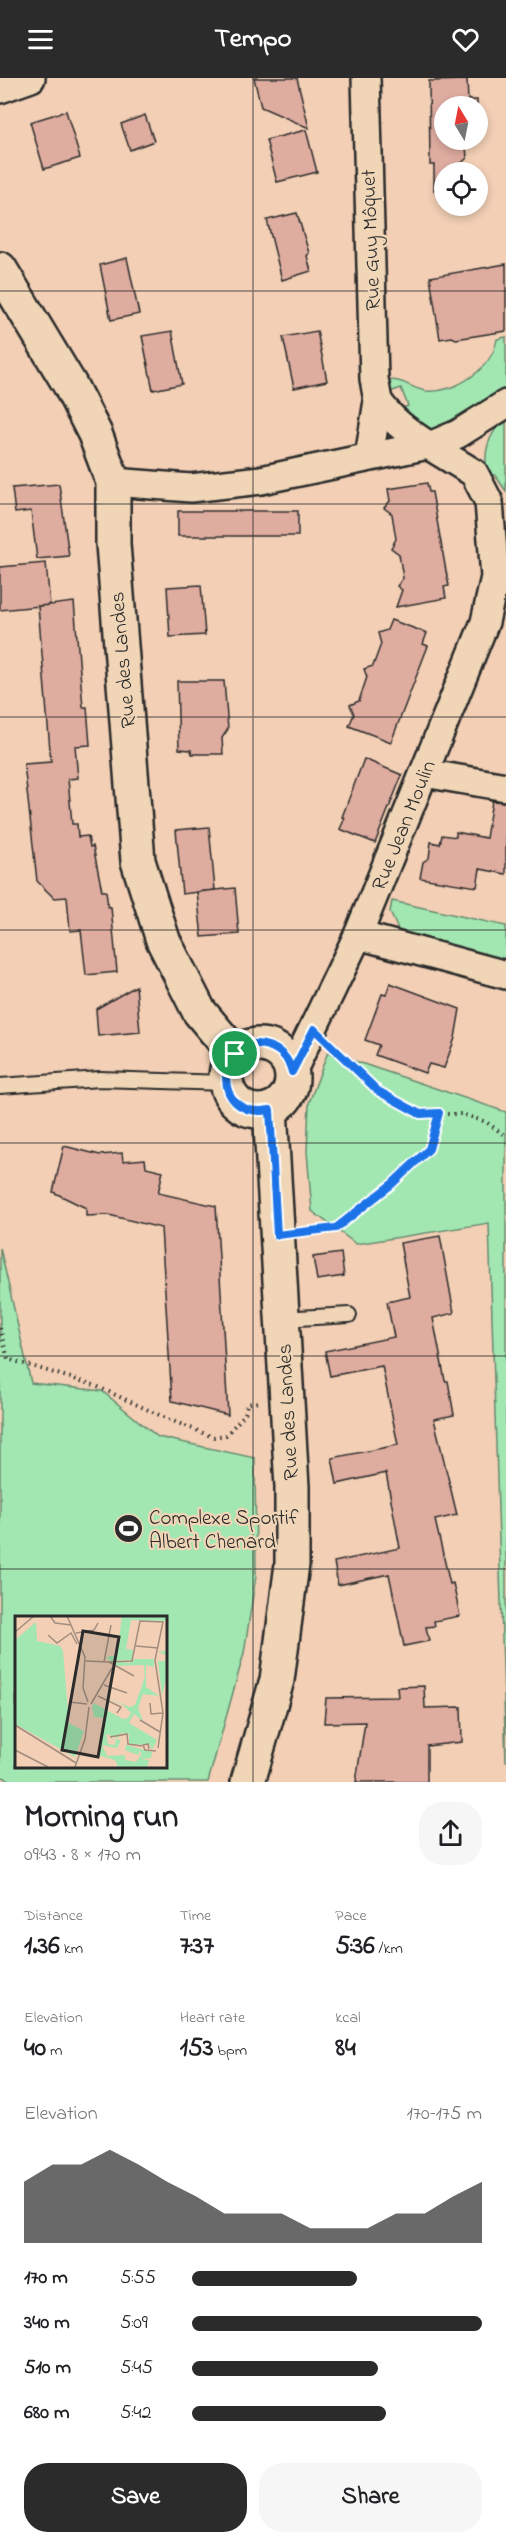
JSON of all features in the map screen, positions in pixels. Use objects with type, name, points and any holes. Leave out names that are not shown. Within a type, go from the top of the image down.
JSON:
[{"type":"street","points":[[0,88],[31,78]]},
{"type":"street","name":"Rue Guy Môquet","points":[[366,78],[374,379],[378,401],[369,457]]},
{"type":"street","name":"Rue des Landes","points":[[0,269],[70,385],[95,434],[113,482],[113,544],[138,861],[163,940],[230,1069]]},
{"type":"street","points":[[378,401],[388,416],[399,426],[430,445]]},
{"type":"street","points":[[113,482],[190,488],[261,480],[430,445],[458,434],[496,411]]},
{"type":"street","points":[[474,473],[481,433],[496,411]]},
{"type":"street","name":"Rue Jean Moulin","points":[[430,445],[474,473],[497,508],[496,571]]},
{"type":"street","name":"Rue Jean Moulin","points":[[292,1072],[358,934],[424,773],[485,622],[496,571],[506,545]]},
{"type":"street","points":[[424,773],[506,787]]},
{"type":"street","points":[[358,934],[506,975]]},
{"type":"street","points":[[253,1045],[268,1046],[284,1056],[292,1072],[287,1096],[270,1110],[259,1112],[242,1107],[229,1094],[230,1069],[253,1045]]},
{"type":"street","name":"Rue des Landes","points":[[248,1782],[277,1680],[292,1564],[292,1487],[270,1110]]},
{"type":"lane","points":[[0,1086],[230,1069]]},
{"type":"lane","points":[[282,1319],[349,1315]]},
{"type":"path","points":[[314,1029],[378,1091],[420,1114],[462,1114],[486,1122],[506,1136]]},
{"type":"path","points":[[277,1235],[336,1228],[392,1184],[429,1149],[439,1113]]},
{"type":"path","points":[[0,1328],[8,1359],[94,1385],[213,1437],[226,1435],[245,1414],[247,1404],[286,1400]]},
{"type":"green space","points":[[506,337],[506,392],[440,431],[423,428],[397,410],[408,406],[401,388],[390,392],[386,381],[401,382],[426,391],[437,391],[460,384],[471,377],[488,360],[497,339]]},
{"type":"green space","points":[[506,418],[506,491],[495,475],[488,475],[486,458],[491,437]]},
{"type":"green space","points":[[392,901],[506,926],[506,967],[399,932],[390,912]]},
{"type":"green space","points":[[328,1052],[506,1112],[506,1762],[489,1223],[356,1244],[312,1211],[307,1152],[309,1103]]},
{"type":"green space","name":"Complexe Sportif Albert Chenard","points":[[0,1248],[31,1383],[102,1391],[158,1437],[255,1458],[256,1576],[244,1653],[208,1782],[15,1782],[0,1776]]},
{"type":"building","points":[[254,78],[297,78],[309,128],[261,107]]},
{"type":"building","points":[[467,80],[468,96],[434,96],[434,150],[466,150],[467,158],[463,162],[434,162],[434,165],[430,165],[429,81]]},
{"type":"building","points":[[66,111],[80,158],[44,169],[30,122]]},
{"type":"building","points":[[145,115],[154,141],[130,150],[121,124]]},
{"type":"building","points":[[306,130],[317,172],[277,182],[266,140]]},
{"type":"building","points":[[297,213],[309,253],[307,256],[311,271],[282,280],[267,220]]},
{"type":"building","points":[[127,258],[139,314],[111,320],[100,265]]},
{"type":"building","points":[[506,264],[506,331],[456,339],[452,337],[440,339],[430,277]]},
{"type":"building","points":[[172,331],[182,384],[153,390],[142,336]]},
{"type":"building","points":[[317,331],[327,381],[294,388],[283,337]]},
{"type":"building","points":[[427,483],[429,492],[432,492],[449,586],[444,587],[446,598],[396,607],[402,590],[397,586],[403,578],[399,554],[391,548],[396,539],[392,514],[384,508],[390,501],[388,489]]},
{"type":"building","points":[[59,484],[69,556],[37,559],[31,511],[15,513],[12,488]]},
{"type":"building","points":[[178,511],[298,511],[298,536],[178,536]]},
{"type":"building","points":[[46,563],[50,605],[74,602],[83,707],[87,707],[90,745],[75,746],[78,778],[68,779],[72,824],[77,824],[78,837],[88,836],[90,847],[93,846],[102,891],[106,891],[108,907],[111,907],[117,972],[86,975],[81,930],[70,931],[67,897],[54,898],[37,881],[24,764],[51,762],[38,606],[0,610],[0,567]]},
{"type":"building","points":[[201,585],[205,635],[170,637],[167,587]]},
{"type":"building","points":[[391,620],[427,633],[423,644],[428,646],[391,742],[349,726],[354,714],[350,705],[359,701],[367,677],[364,669],[373,666],[381,644],[378,633],[387,630]]},
{"type":"building","points":[[177,681],[224,681],[228,729],[222,738],[223,754],[192,754],[191,750],[179,749]]},
{"type":"building","points":[[364,759],[402,775],[375,843],[340,829],[345,818],[342,817]]},
{"type":"building","points":[[492,801],[506,802],[506,874],[480,869],[477,887],[420,878],[423,862],[429,858],[431,842],[440,844],[442,835],[456,837],[456,832],[486,838]]},
{"type":"building","points":[[209,827],[215,890],[182,894],[176,830]]},
{"type":"building","points":[[235,888],[239,934],[202,937],[197,892]]},
{"type":"building","points":[[390,983],[460,1009],[455,1038],[444,1068],[429,1064],[425,1073],[375,1055],[379,1045],[365,1040],[382,994],[386,995]]},
{"type":"building","points":[[136,986],[140,1032],[98,1036],[96,1009]]},
{"type":"building","points":[[64,1146],[100,1155],[122,1153],[123,1161],[145,1159],[146,1167],[163,1171],[158,1193],[216,1206],[228,1415],[172,1401],[161,1228],[109,1215],[86,1216],[86,1208],[53,1192]]},
{"type":"building","points":[[440,1236],[454,1313],[433,1318],[454,1415],[434,1419],[457,1515],[435,1520],[460,1616],[434,1621],[435,1626],[426,1627],[429,1641],[404,1646],[389,1574],[338,1585],[334,1562],[400,1548],[386,1473],[337,1484],[332,1458],[398,1445],[382,1366],[330,1376],[325,1351],[394,1337],[387,1302],[410,1297],[400,1243]]},
{"type":"building","points":[[341,1253],[344,1276],[317,1280],[313,1257]]},
{"type":"building","points":[[424,1686],[425,1708],[461,1707],[462,1742],[427,1746],[427,1782],[356,1782],[365,1722],[324,1723],[326,1698],[398,1697],[397,1687]]},
{"type":"place","name":"Complexe Sportif Albert Chenard","points":[[128,1529]]},
{"type":"route","points":[[314,1029],[378,1091],[420,1114],[439,1113],[429,1149],[392,1184],[336,1228],[277,1235],[270,1110],[252,1111],[242,1107],[229,1094],[225,1083],[225,1072],[235,1054],[245,1047],[262,1044],[274,1048],[284,1056],[292,1072],[314,1029]]}]
